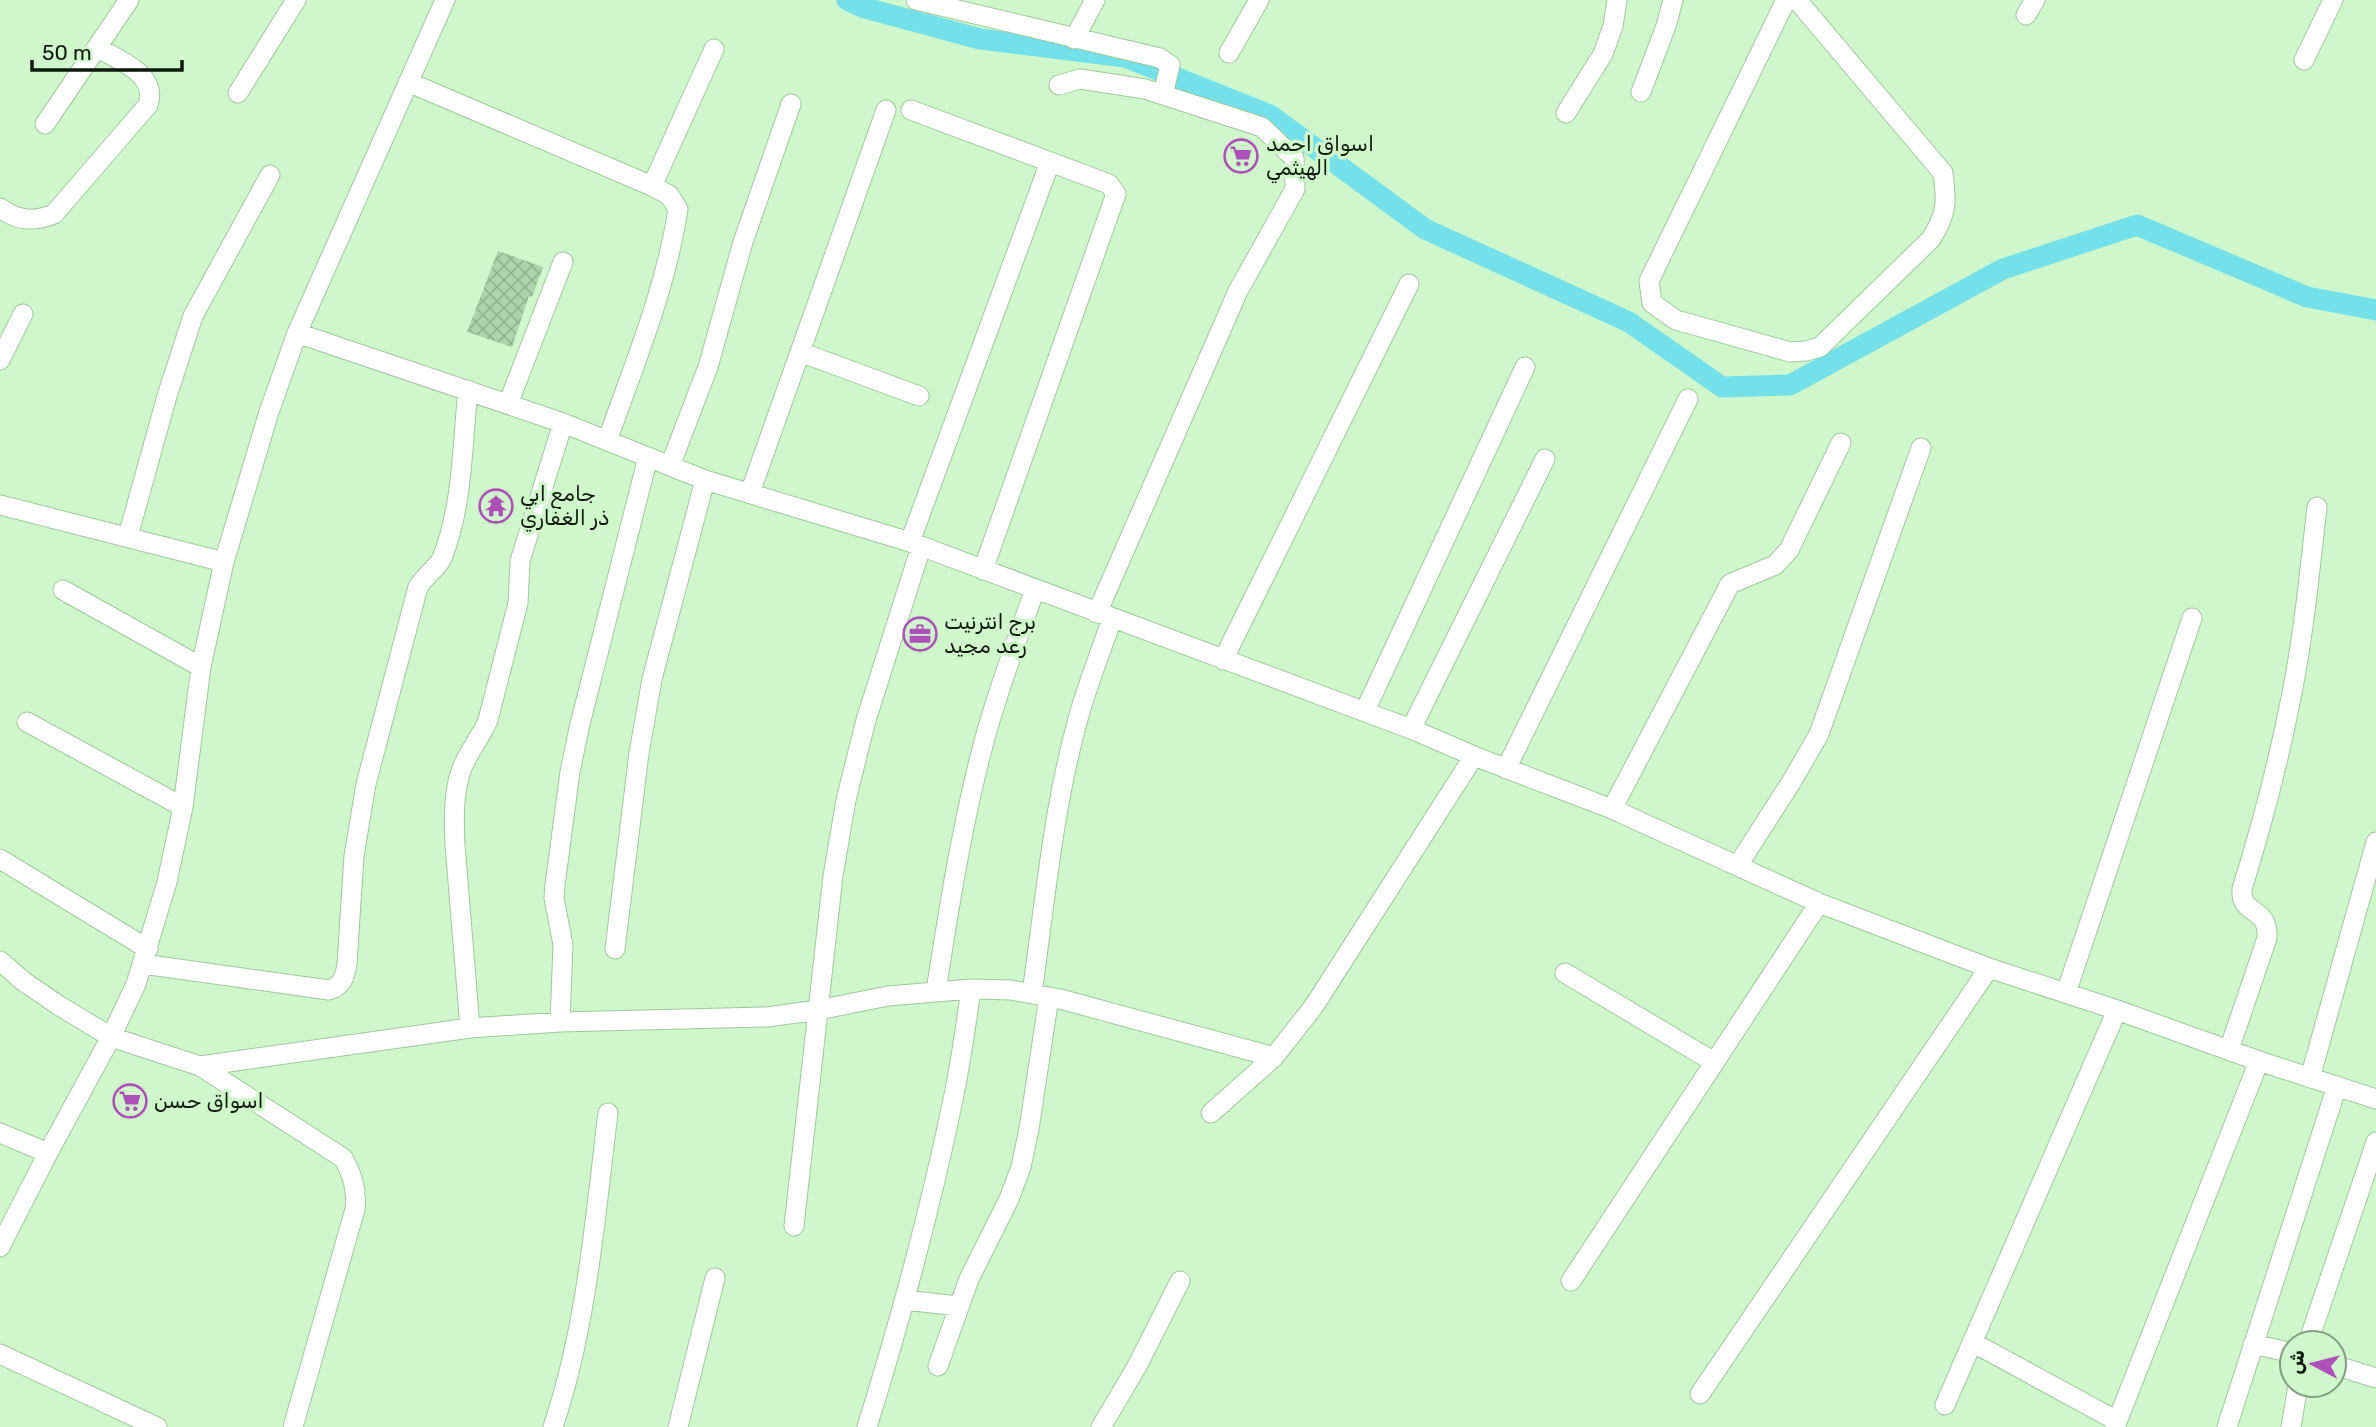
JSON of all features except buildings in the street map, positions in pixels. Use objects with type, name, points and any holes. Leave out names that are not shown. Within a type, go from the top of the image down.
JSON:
[{"type":"street","points":[[45,124],[129,0]]},
{"type":"street","points":[[238,93],[296,0]]},
{"type":"street","points":[[0,1247],[111,1037],[145,957],[167,882],[183,807],[201,667],[224,562],[269,412],[297,333],[445,0]]},
{"type":"street","points":[[916,0],[966,6],[1074,39],[1160,58],[1170,65],[1163,95]]},
{"type":"street","points":[[1074,39],[1095,0]]},
{"type":"street","points":[[1229,53],[1259,0]]},
{"type":"street","points":[[1566,113],[1603,54],[1613,26],[1617,0]]},
{"type":"street","points":[[1641,92],[1673,0]]},
{"type":"street","points":[[1787,0],[1649,281],[1651,303],[1676,320],[1790,352],[1820,347],[1931,239],[1943,219],[1946,192],[1943,173],[1797,0]]},
{"type":"street","points":[[2304,60],[2333,0]]},
{"type":"street","points":[[0,208],[21,219],[38,220],[54,214],[148,106],[149,86],[142,75],[98,48]]},
{"type":"street","points":[[653,186],[715,49]]},
{"type":"street","points":[[937,1366],[958,1306],[1009,1199],[1021,1167],[1030,1129],[1054,838],[1078,718],[1105,615],[1238,291],[1295,189],[1294,158],[1262,127],[1145,89],[1080,79],[1059,85]]},
{"type":"street","points":[[408,82],[653,186],[669,195],[678,209],[673,244],[650,321],[607,441]]},
{"type":"street","points":[[670,466],[708,367],[743,242],[791,104]]},
{"type":"street","points":[[750,493],[886,110]]},
{"type":"street","points":[[911,110],[1109,184],[1116,194],[983,570]]},
{"type":"street","points":[[794,1226],[833,876],[846,800],[915,544],[1050,162]]},
{"type":"street","points":[[128,536],[167,396],[193,316],[270,175]]},
{"type":"street","points":[[508,404],[563,262]]},
{"type":"street","points":[[1223,660],[1409,284]]},
{"type":"street","points":[[0,360],[23,314]]},
{"type":"street","points":[[297,333],[563,423],[705,480],[915,544],[1365,711],[1612,809],[1819,903],[1989,968],[2310,1078],[2374,1093]]},
{"type":"street","points":[[800,352],[919,396]]},
{"type":"street","points":[[1365,711],[1525,367]]},
{"type":"street","points":[[0,859],[145,957],[329,990],[339,985],[347,964],[354,856],[366,784],[418,587],[423,578],[440,562],[457,506],[468,390]]},
{"type":"street","points":[[1506,769],[1688,399]]},
{"type":"street","points":[[470,1028],[455,845],[454,815],[458,780],[488,720],[518,603],[520,561],[563,423]]},
{"type":"street","points":[[1612,809],[1730,584],[1775,565],[1789,550],[1841,443]]},
{"type":"street","points":[[1738,865],[1819,734],[1921,448]]},
{"type":"street","points":[[559,1022],[563,945],[554,898],[570,772],[648,457]]},
{"type":"street","points":[[1411,729],[1545,459]]},
{"type":"street","points":[[615,949],[639,753],[652,679],[705,480]]},
{"type":"street","points":[[0,505],[224,562]]},
{"type":"street","points":[[2229,1050],[2267,937],[2268,928],[2264,920],[2244,904],[2242,890],[2269,798],[2292,691],[2303,627],[2317,508]]},
{"type":"street","points":[[936,992],[952,886],[979,759],[999,691],[1035,589]]},
{"type":"street","points":[[63,590],[201,667]]},
{"type":"street","points":[[2066,993],[2192,618]]},
{"type":"street","points":[[27,722],[183,807]]},
{"type":"street","points":[[1211,1113],[1274,1056],[1314,1006],[1474,756]]},
{"type":"street","points":[[2310,1078],[2376,842]]},
{"type":"street","points":[[1571,1281],[1819,903]]},
{"type":"street","points":[[0,961],[50,999],[111,1037],[200,1066],[342,1158],[350,1170],[356,1192],[355,1209],[293,1427]]},
{"type":"street","points":[[1700,1394],[1989,968]]},
{"type":"street","points":[[1565,973],[1714,1062]]},
{"type":"street","points":[[200,1066],[470,1028],[559,1022],[767,1017],[818,1010],[856,1001],[971,989],[1011,990],[1040,995],[1274,1056]]},
{"type":"street","points":[[867,1427],[905,1300],[955,1093],[971,989]]},
{"type":"street","points":[[1945,1405],[2117,1010]]},
{"type":"street","points":[[1972,1342],[2116,1424],[2259,1061]]},
{"type":"street","points":[[2227,1427],[2337,1086]]},
{"type":"street","points":[[553,1427],[563,1396],[587,1284],[608,1113]]},
{"type":"street","points":[[0,1133],[48,1153]]},
{"type":"street","points":[[2313,1329],[2376,1142]]},
{"type":"street","points":[[678,1427],[715,1278]]},
{"type":"street","points":[[1101,1427],[1136,1367],[1180,1281]]},
{"type":"street","points":[[905,1300],[958,1306]]},
{"type":"street","points":[[2253,1344],[2278,1350]]},
{"type":"street","points":[[0,1354],[155,1427]]},
{"type":"street","points":[[2348,1369],[2376,1378]]},
{"type":"street","points":[[2291,1427],[2296,1399]]},
{"type":"waterway","points":[[847,0],[862,7],[980,39],[1125,57],[1270,115],[1425,229],[1629,322],[1722,387],[1790,385],[2003,269],[2137,225],[2307,297],[2376,310]]},
{"type":"place","name":"اسواق احمد الهيثمي","points":[[1241,156]]},
{"type":"place","name":"جامع ابي ذر الغفاري","points":[[496,506]]},
{"type":"place","name":"برج انترنيت رعد مجيد","points":[[920,634]]},
{"type":"place","name":"اسواق حسن","points":[[130,1101]]}]
